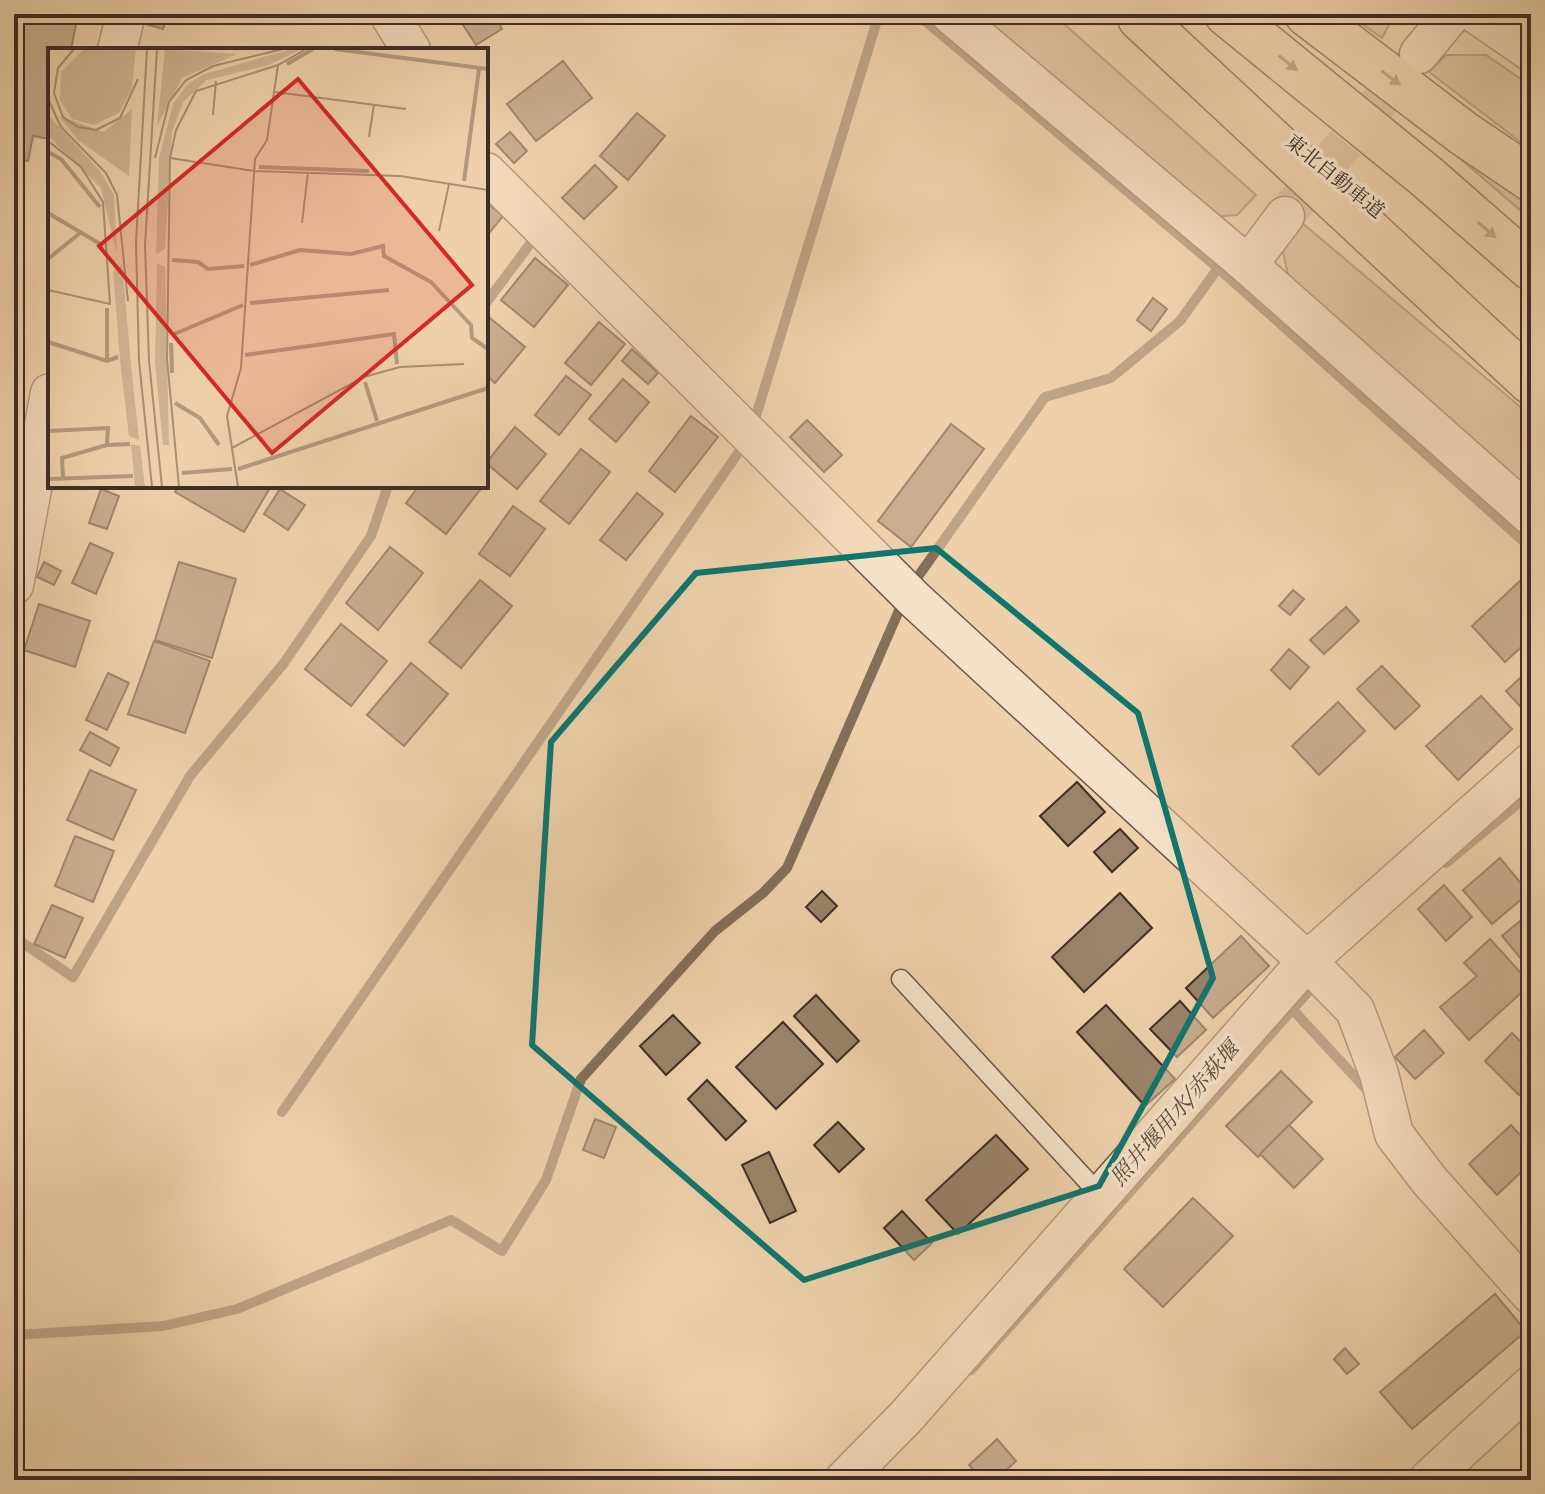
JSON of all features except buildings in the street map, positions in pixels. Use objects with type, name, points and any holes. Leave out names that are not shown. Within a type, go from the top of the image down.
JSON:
[{"type":"highway","points":[[1227,14],[1427,177],[1531,268]]},
{"type":"highway","points":[[1307,14],[1463,133],[1531,179]]},
{"type":"highway","points":[[1137,16],[1531,382]]},
{"type":"highway","name":"東北自動車道","points":[[1137,16],[1380,211],[1531,343]]},
{"type":"street","points":[[118,48],[126,14]]},
{"type":"street","points":[[389,14],[410,48]]},
{"type":"street","points":[[950,14],[1248,265],[1531,516]]},
{"type":"street","points":[[1419,54],[1452,14]]},
{"type":"street","points":[[1476,14],[1531,52]]},
{"type":"street","points":[[488,174],[914,599],[1307,961],[1355,1010],[1379,1074],[1394,1134],[1429,1180],[1531,1295]]},
{"type":"street","points":[[1248,265],[1285,216]]},
{"type":"street","points":[[14,585],[48,404]]},
{"type":"street","points":[[844,1480],[905,1418],[1307,961],[1531,762]]},
{"type":"street","points":[[1428,1480],[1531,1385]]},
{"type":"lane","points":[[901,979],[1101,1196]]},
{"type":"highlighted area","points":[[936,548],[1138,713],[1213,978],[1099,1186],[804,1280],[532,1045],[551,742],[696,573]]},
{"type":"shaded area","points":[[970,14],[1053,14],[1256,195],[1237,215],[1211,217]]},
{"type":"shaded area","points":[[1348,14],[1395,14],[1382,38]]},
{"type":"shaded area","points":[[1446,55],[1486,55],[1531,86],[1531,150],[1429,72]]},
{"type":"shaded area","points":[[1442,143],[1531,199],[1531,218],[1527,216]]},
{"type":"shaded area","points":[[1301,222],[1531,416],[1531,495],[1289,280],[1281,242]]},
{"type":"waterway","points":[[752,429],[879,14]]},
{"type":"waterway","points":[[917,14],[1218,268],[1531,548]]},
{"type":"waterway","points":[[488,300],[533,240]]},
{"type":"waterway","points":[[912,585],[1045,397],[1111,378],[1180,321],[1218,268]]},
{"type":"waterway","points":[[282,1112],[745,443]]},
{"type":"waterway","points":[[14,937],[73,977],[190,776],[284,663],[371,536],[387,488]]},
{"type":"waterway","points":[[14,1335],[163,1326],[237,1309],[451,1220],[502,1251],[546,1180],[581,1079],[715,931],[763,893],[787,868],[904,599]]},
{"type":"waterway","name":"照井堰用水/赤萩堰","points":[[1446,863],[1531,793]]},
{"type":"waterway","name":"照井堰用水/赤萩堰","points":[[971,1370],[1317,982]]},
{"type":"waterway","points":[[1292,1009],[1369,1092]]},
{"type":"tunnel","points":[[1285,216],[1415,59]]}]
